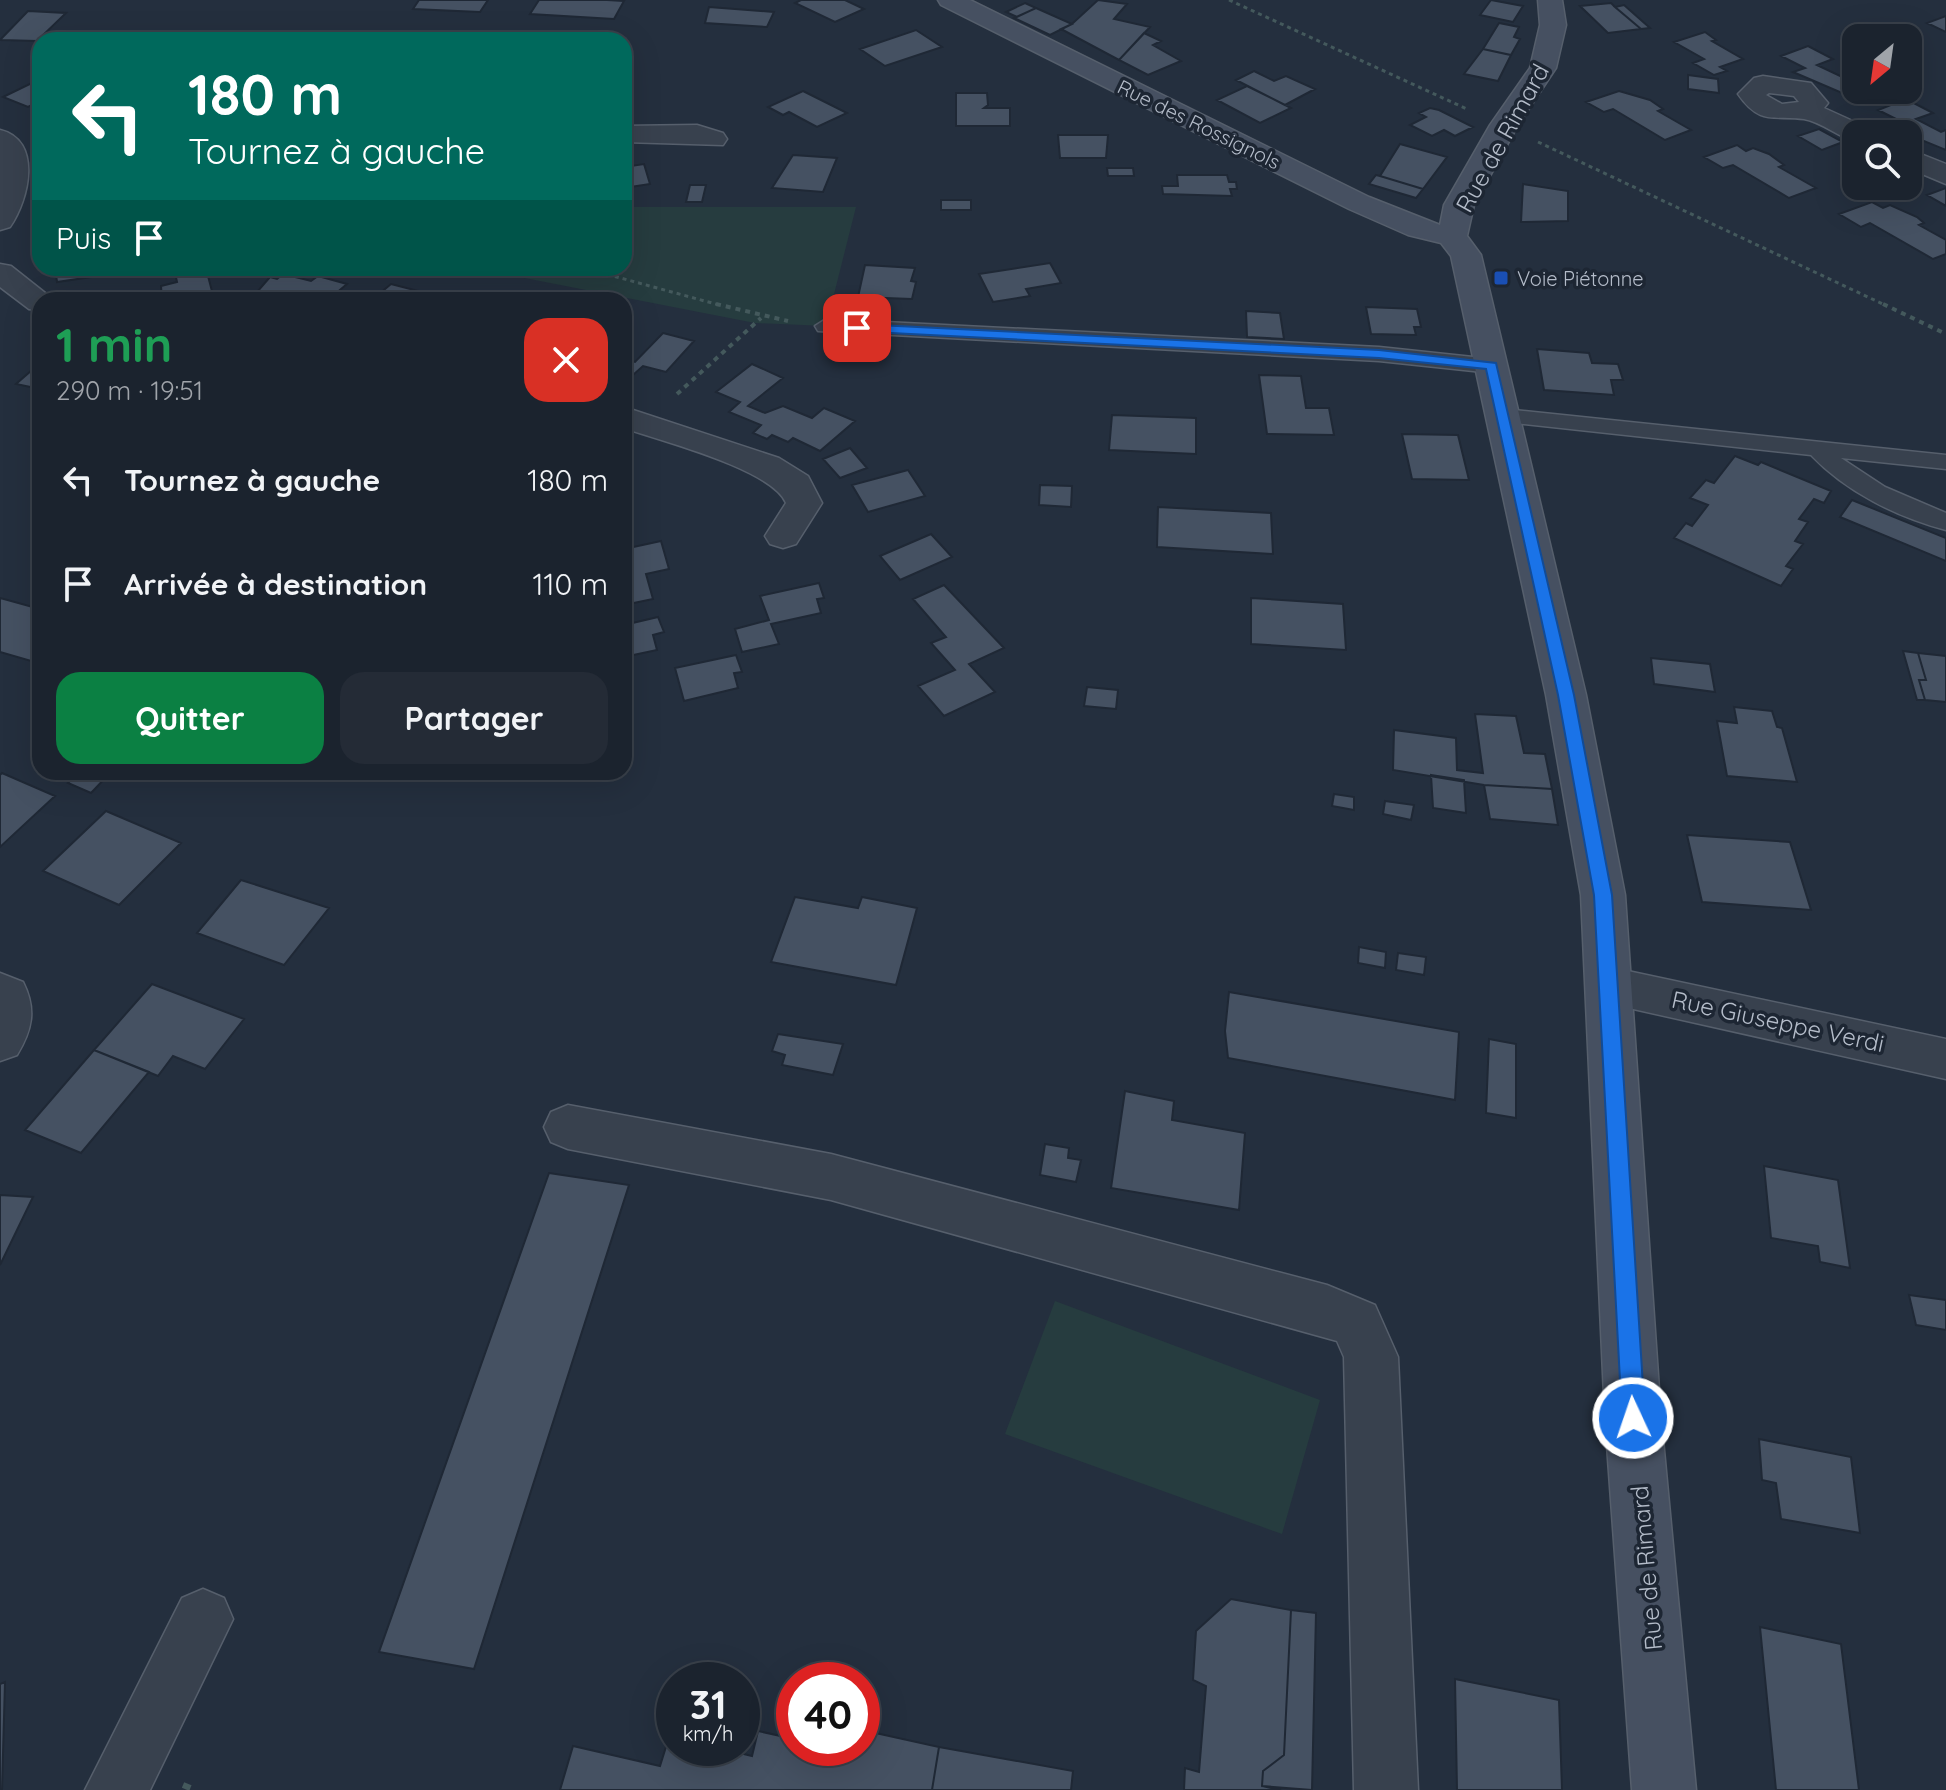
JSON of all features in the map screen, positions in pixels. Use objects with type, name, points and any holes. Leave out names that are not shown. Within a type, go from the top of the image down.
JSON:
[{"type":"street","name":"Rue des Rossignols","points":[[950,0],[1359,203],[1419,229],[1452,237]]},
{"type":"street","name":"Rue de Rimard","points":[[1550,0],[1553,25],[1543,68],[1504,125],[1459,205],[1452,237],[1466,255],[1504,416],[1569,710],[1603,895],[1633,1418],[1664,1790]]},
{"type":"street","points":[[1806,110],[1842,127]]},
{"type":"street","points":[[632,134],[697,133],[713,139]]},
{"type":"street","points":[[0,138],[28,184],[0,221]]},
{"type":"street","points":[[1922,164],[1946,175]]},
{"type":"street","points":[[0,273],[32,296]]},
{"type":"street","points":[[634,421],[767,466],[796,484],[804,503],[783,536]]},
{"type":"street","name":"Rue Giuseppe Verdi","points":[[1609,986],[1894,1045],[1946,1059]]},
{"type":"street","points":[[0,992],[7,996],[9,1027],[0,1041]]},
{"type":"street","points":[[568,1127],[831,1177],[1327,1310],[1356,1323],[1371,1357],[1386,1790]]},
{"type":"street","points":[[117,1790],[203,1619]]},
{"type":"lane","points":[[826,326],[1379,354],[1492,366]]},
{"type":"lane","points":[[1504,416],[1946,462]]},
{"type":"lane","points":[[1817,448],[1836,470],[1869,491],[1946,522]]},
{"type":"path","points":[[1229,0],[1504,125],[1946,334]]},
{"type":"path","points":[[613,276],[762,317],[826,326]]},
{"type":"path","points":[[634,421],[762,317]]},
{"type":"green space","points":[[632,207],[856,207],[826,326],[755,323],[632,299],[632,292],[596,292],[514,276],[632,276]]},
{"type":"green space","points":[[1055,1301],[1320,1400],[1282,1534],[1005,1434]]},
{"type":"building","points":[[419,0],[488,0],[480,12],[413,9]]},
{"type":"building","points":[[539,0],[624,1],[614,19],[530,14]]},
{"type":"building","points":[[801,0],[845,0],[864,9],[835,22],[795,3]]},
{"type":"building","points":[[1098,0],[1127,4],[1114,19],[1150,27],[1119,60],[1061,29],[1072,24]]},
{"type":"building","points":[[1491,0],[1523,6],[1513,22],[1480,15]]},
{"type":"building","points":[[1025,3],[1036,8],[1017,17],[1006,12]]},
{"type":"building","points":[[1611,3],[1641,29],[1608,33],[1580,6]]},
{"type":"building","points":[[1624,5],[1650,28],[1641,29],[1615,7]]},
{"type":"building","points":[[709,7],[774,12],[767,27],[705,23]]},
{"type":"building","points":[[1036,8],[1072,24],[1050,35],[1014,18]]},
{"type":"building","points":[[28,11],[66,13],[46,32],[32,32],[32,41],[0,40]]},
{"type":"building","points":[[1946,16],[1946,32],[1927,23]]},
{"type":"building","points":[[1499,23],[1519,27],[1514,37],[1520,39],[1511,55],[1483,49]]},
{"type":"building","points":[[916,30],[942,47],[885,66],[860,49]]},
{"type":"building","points":[[1705,32],[1716,40],[1712,41],[1743,59],[1720,67],[1727,71],[1714,75],[1693,63],[1704,59],[1674,42]]},
{"type":"building","points":[[1144,33],[1161,41],[1153,45],[1181,61],[1148,75],[1119,60]]},
{"type":"building","points":[[1808,46],[1833,59],[1817,65],[1842,75],[1842,93],[1793,72],[1805,68],[1781,56]]},
{"type":"building","points":[[1483,49],[1511,55],[1498,81],[1464,74]]},
{"type":"building","points":[[1254,71],[1274,81],[1286,76],[1315,89],[1285,105],[1236,80]]},
{"type":"building","points":[[1688,75],[1718,79],[1719,93],[1688,89]]},
{"type":"building","points":[[32,83],[32,105],[28,107],[3,97]]},
{"type":"building","points":[[1247,86],[1291,108],[1260,123],[1217,100]]},
{"type":"building","points":[[803,91],[847,113],[817,127],[789,112],[783,115],[768,107]]},
{"type":"building","points":[[1619,91],[1650,100],[1663,109],[1658,111],[1691,130],[1665,140],[1613,109],[1604,112],[1586,102]]},
{"type":"building","points":[[956,93],[987,93],[988,105],[984,108],[1010,108],[1010,126],[956,126]]},
{"type":"building","points":[[1893,104],[1916,104],[1933,113],[1918,120],[1898,120],[1878,110]]},
{"type":"building","points":[[1430,108],[1473,127],[1455,136],[1444,130],[1432,136],[1410,125],[1426,117],[1419,113]]},
{"type":"building","points":[[1922,122],[1941,132],[1946,130],[1946,150],[1922,140]]},
{"type":"building","points":[[1819,129],[1842,142],[1822,150],[1798,136]]},
{"type":"building","points":[[1058,135],[1108,135],[1106,158],[1060,158]]},
{"type":"building","points":[[1400,144],[1447,157],[1423,189],[1380,176]]},
{"type":"building","points":[[1737,145],[1746,151],[1753,148],[1769,154],[1784,165],[1779,167],[1816,188],[1789,198],[1733,165],[1723,168],[1704,157]]},
{"type":"building","points":[[793,155],[837,158],[823,192],[772,188]]},
{"type":"building","points":[[644,164],[650,184],[632,187],[632,166]]},
{"type":"building","points":[[1107,168],[1133,168],[1134,176],[1108,176]]},
{"type":"building","points":[[1177,175],[1227,175],[1229,182],[1236,182],[1237,189],[1230,189],[1232,196],[1163,194],[1162,186],[1178,186]]},
{"type":"building","points":[[1376,175],[1423,189],[1416,198],[1369,184]]},
{"type":"building","points":[[1523,184],[1568,191],[1568,221],[1521,222]]},
{"type":"building","points":[[690,185],[706,185],[702,202],[686,202]]},
{"type":"building","points":[[1946,188],[1946,206],[1927,195]]},
{"type":"building","points":[[941,200],[971,200],[971,210],[941,210]]},
{"type":"building","points":[[1872,202],[1883,208],[1890,205],[1917,217],[1924,223],[1919,225],[1946,240],[1946,254],[1933,259],[1870,223],[1861,227],[1839,214]]},
{"type":"building","points":[[1050,263],[1061,283],[1026,289],[1030,296],[993,302],[979,274]]},
{"type":"building","points":[[865,265],[915,268],[911,281],[916,282],[912,299],[858,297]]},
{"type":"building","points":[[56,276],[98,276],[57,282]]},
{"type":"building","points":[[176,276],[208,276],[212,292],[161,292],[161,286],[177,282]]},
{"type":"building","points":[[291,276],[311,281],[318,276],[347,284],[338,292],[257,292],[270,277]]},
{"type":"building","points":[[391,284],[422,292],[382,292]]},
{"type":"building","points":[[1366,307],[1417,309],[1421,327],[1414,327],[1416,335],[1371,334]]},
{"type":"building","points":[[1246,311],[1280,313],[1284,339],[1247,337]]},
{"type":"building","points":[[663,333],[694,341],[666,372],[643,366],[632,375],[632,361],[635,362]]},
{"type":"building","points":[[1537,349],[1589,353],[1592,363],[1618,364],[1623,380],[1611,380],[1614,395],[1544,390]]},
{"type":"building","points":[[752,364],[783,378],[748,406],[765,413],[783,406],[812,418],[824,408],[855,421],[820,451],[793,438],[788,442],[772,435],[767,439],[753,433],[761,425],[729,412],[740,402],[716,392]]},
{"type":"building","points":[[32,370],[32,387],[16,384]]},
{"type":"building","points":[[1259,375],[1301,376],[1306,408],[1329,408],[1334,435],[1267,434]]},
{"type":"building","points":[[1112,415],[1196,418],[1196,454],[1109,450]]},
{"type":"building","points":[[1402,434],[1458,435],[1469,480],[1412,479]]},
{"type":"building","points":[[850,448],[867,468],[840,478],[823,459]]},
{"type":"building","points":[[1735,456],[1758,465],[1761,462],[1831,491],[1824,503],[1814,499],[1799,519],[1808,522],[1795,541],[1803,544],[1786,566],[1793,569],[1781,586],[1674,538],[1686,523],[1692,526],[1708,505],[1690,498],[1706,480],[1714,483]]},
{"type":"building","points":[[908,470],[925,496],[868,512],[852,485]]},
{"type":"building","points":[[1040,485],[1072,486],[1071,507],[1039,505]]},
{"type":"building","points":[[1852,500],[1946,538],[1946,561],[1840,517]]},
{"type":"building","points":[[1158,507],[1271,513],[1273,554],[1157,547]]},
{"type":"building","points":[[931,534],[952,557],[900,580],[880,556]]},
{"type":"building","points":[[661,541],[669,569],[646,574],[653,599],[632,603],[632,547]]},
{"type":"building","points":[[819,583],[824,598],[817,599],[821,613],[771,624],[779,644],[742,652],[735,629],[769,620],[760,596]]},
{"type":"building","points":[[944,585],[1004,648],[969,664],[995,692],[944,716],[918,686],[955,670],[931,643],[946,637],[913,599]]},
{"type":"building","points":[[0,598],[32,607],[32,661],[0,652]]},
{"type":"building","points":[[1251,598],[1343,604],[1346,650],[1251,644]]},
{"type":"building","points":[[658,617],[664,632],[653,635],[657,650],[632,655],[632,623]]},
{"type":"building","points":[[1903,651],[1918,653],[1926,680],[1919,680],[1925,700],[1917,700]]},
{"type":"building","points":[[1918,653],[1946,656],[1946,702],[1925,700],[1919,680],[1926,680]]},
{"type":"building","points":[[736,655],[742,672],[734,673],[738,688],[684,701],[675,668]]},
{"type":"building","points":[[1651,658],[1710,664],[1715,692],[1654,684]]},
{"type":"building","points":[[1087,687],[1118,690],[1116,709],[1084,706]]},
{"type":"building","points":[[1734,707],[1772,711],[1777,727],[1782,728],[1797,782],[1727,776],[1717,721],[1737,723]]},
{"type":"building","points":[[1475,714],[1516,716],[1524,753],[1545,754],[1552,789],[1484,785],[1393,770],[1394,730],[1456,738],[1457,770],[1483,773]]},
{"type":"building","points":[[2,773],[55,796],[0,847],[0,775]]},
{"type":"building","points":[[1431,775],[1464,780],[1466,813],[1433,808]]},
{"type":"building","points":[[71,780],[103,780],[91,793],[68,783]]},
{"type":"building","points":[[1484,785],[1552,789],[1558,825],[1490,819]]},
{"type":"building","points":[[1334,794],[1354,797],[1354,810],[1332,806]]},
{"type":"building","points":[[1385,801],[1414,805],[1411,820],[1383,814]]},
{"type":"building","points":[[106,811],[181,843],[119,905],[43,871]]},
{"type":"building","points":[[1687,835],[1790,842],[1811,910],[1702,902]]},
{"type":"building","points":[[241,880],[329,908],[284,965],[197,933]]},
{"type":"building","points":[[795,897],[858,908],[862,897],[917,908],[896,985],[771,962]]},
{"type":"building","points":[[1359,947],[1386,952],[1385,968],[1358,963]]},
{"type":"building","points":[[1398,953],[1426,957],[1424,975],[1396,970]]},
{"type":"building","points":[[152,984],[244,1019],[205,1069],[173,1056],[158,1076],[94,1050]]},
{"type":"building","points":[[1229,992],[1459,1032],[1455,1100],[1228,1058],[1225,1031]]},
{"type":"building","points":[[778,1034],[843,1044],[833,1075],[782,1065],[785,1055],[772,1051]]},
{"type":"building","points":[[1489,1039],[1516,1044],[1516,1118],[1486,1113]]},
{"type":"building","points":[[94,1050],[149,1072],[81,1153],[25,1130]]},
{"type":"building","points":[[1125,1091],[1174,1101],[1172,1120],[1245,1133],[1239,1210],[1111,1188]]},
{"type":"building","points":[[1045,1144],[1069,1148],[1068,1158],[1081,1160],[1076,1182],[1040,1175]]},
{"type":"building","points":[[1764,1166],[1838,1180],[1850,1268],[1820,1262],[1818,1246],[1771,1238]]},
{"type":"building","points":[[549,1173],[629,1185],[474,1669],[379,1652]]},
{"type":"building","points":[[0,1195],[33,1197],[0,1265]]},
{"type":"building","points":[[1909,1295],[1946,1300],[1946,1330],[1916,1325]]},
{"type":"building","points":[[1759,1439],[1851,1457],[1860,1533],[1781,1519],[1776,1483],[1762,1480]]},
{"type":"building","points":[[1231,1599],[1291,1610],[1284,1755],[1263,1771],[1262,1786],[1281,1790],[1184,1790],[1185,1768],[1199,1772],[1206,1686],[1193,1680],[1196,1631]]},
{"type":"building","points":[[1291,1610],[1316,1613],[1312,1790],[1262,1786],[1263,1771],[1284,1755]]},
{"type":"building","points":[[1760,1627],[1841,1644],[1859,1790],[1776,1790]]},
{"type":"building","points":[[1455,1679],[1559,1700],[1562,1790],[1457,1790]]},
{"type":"building","points":[[5,1682],[2,1790],[0,1790],[0,1684]]},
{"type":"building","points":[[760,1731],[776,1735],[776,1766],[880,1766],[880,1734],[939,1747],[932,1790],[560,1790],[573,1746],[656,1766],[760,1766]]},
{"type":"building","points":[[939,1747],[1073,1771],[1071,1790],[932,1790]]},
{"type":"place","name":"Voie Piétonne","points":[[1501,278]]},
{"type":"route","points":[[857,328],[1379,354],[1492,366],[1566,695],[1603,895],[1633,1418]]}]
